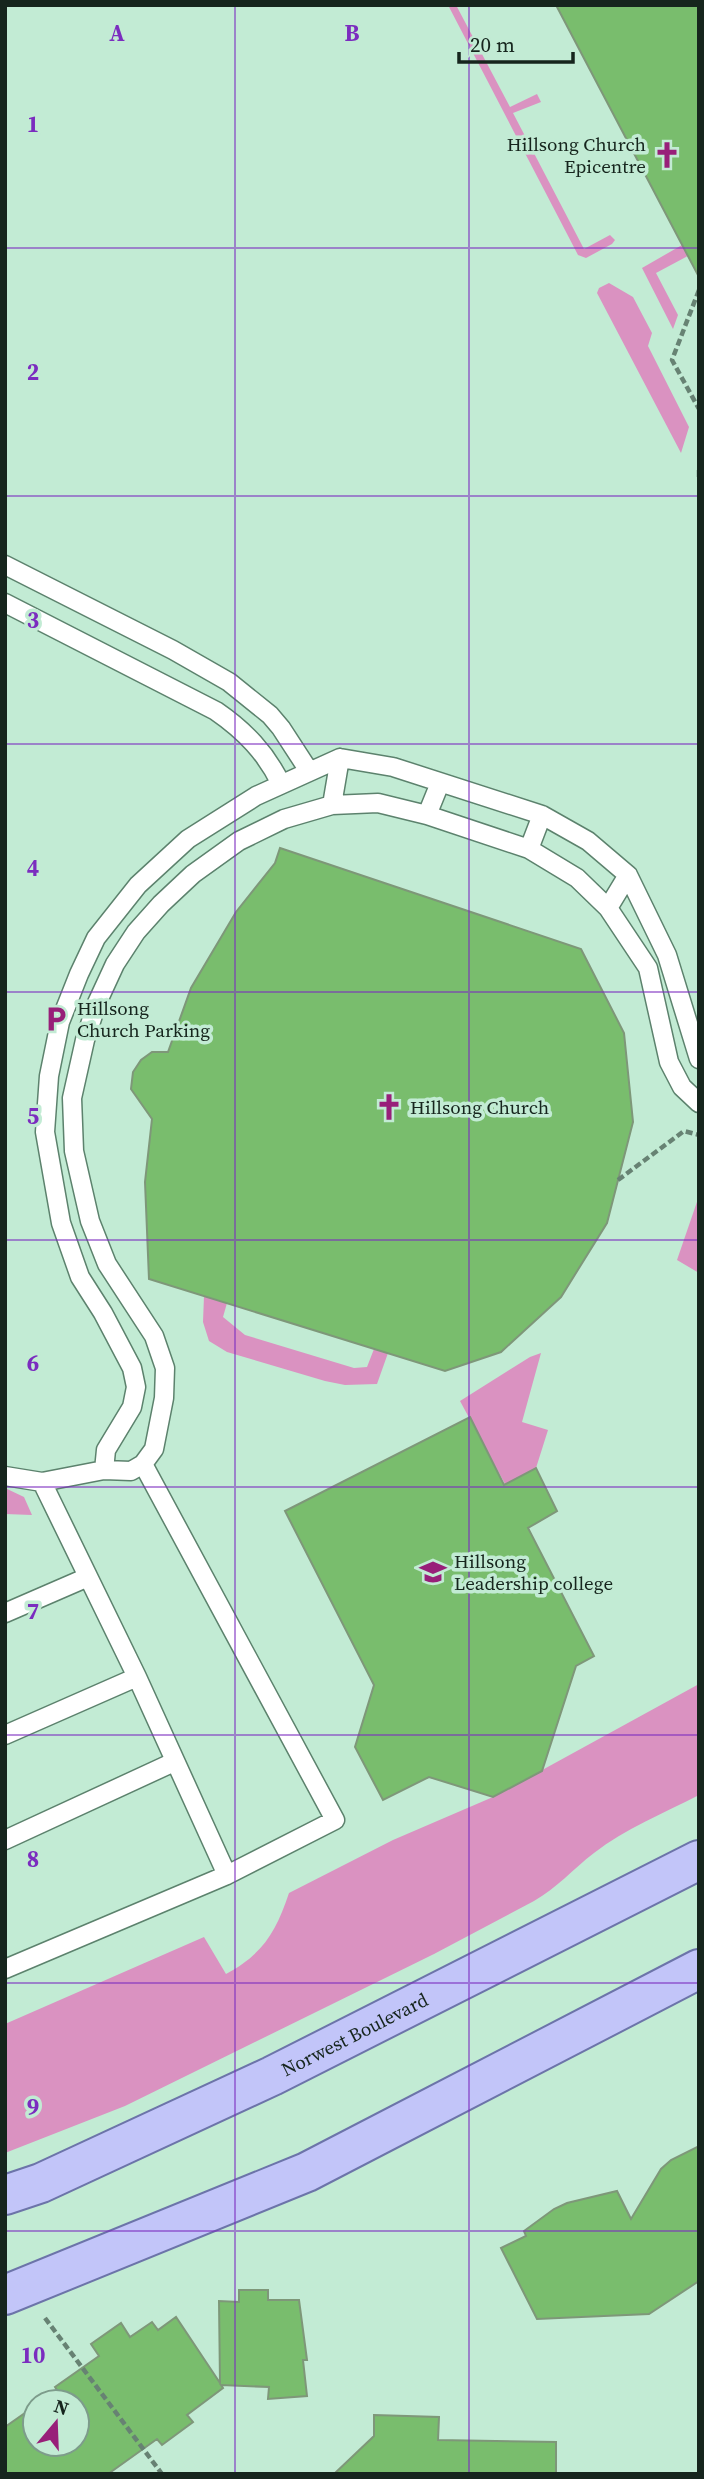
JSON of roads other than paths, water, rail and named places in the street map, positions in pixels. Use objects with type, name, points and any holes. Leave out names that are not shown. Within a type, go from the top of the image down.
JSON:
[{"type":"main road","name":"Norwest Boulevard","points":[[5,2195],[41,2183],[272,2076],[699,1860]]},
{"type":"main road","points":[[13,2291],[307,2172],[699,1969]]},
{"type":"lane","points":[[5,565],[173,650],[229,682],[270,715],[309,771]]},
{"type":"lane","points":[[5,603],[216,711],[242,729],[258,747],[281,785]]},
{"type":"lane","points":[[332,805],[341,758]]},
{"type":"lane","points":[[104,1470],[106,1450],[132,1407],[136,1387],[126,1357],[80,1277],[61,1223],[44,1132],[48,1076],[61,1022],[96,938],[138,885],[188,839],[256,796],[341,758],[393,767],[542,815],[588,841],[628,875],[667,955],[699,1059]]},
{"type":"lane","points":[[427,815],[440,783]]},
{"type":"lane","points":[[5,1476],[42,1482],[104,1470],[131,1471],[143,1464],[154,1448],[164,1398],[165,1368],[154,1336],[107,1264],[90,1221],[74,1150],[72,1098],[85,1040],[97,1003],[115,964],[136,932],[160,904],[193,874],[239,841],[284,820],[332,805],[378,803],[427,815],[529,849],[577,878],[608,908],[648,968],[669,1062],[682,1087],[699,1103]]},
{"type":"lane","points":[[529,849],[542,815]]},
{"type":"lane","points":[[608,908],[628,875]]},
{"type":"lane","points":[[648,968],[667,955]]},
{"type":"lane","points":[[5,1969],[227,1875],[335,1820],[143,1464]]},
{"type":"lane","points":[[42,1482],[227,1875]]},
{"type":"lane","points":[[5,1613],[88,1577]]},
{"type":"lane","points":[[5,1735],[136,1677]]},
{"type":"lane","points":[[5,1840],[174,1762]]},
{"type":"place","name":"Hillsong Church Epicentre","points":[[667,155]]},
{"type":"place","name":"Hillsong Church Parking","points":[[56,1019]]},
{"type":"place","name":"Hillsong Church","points":[[389,1107]]},
{"type":"place","name":"Hillsong Leadership college","points":[[433,1572]]}]
